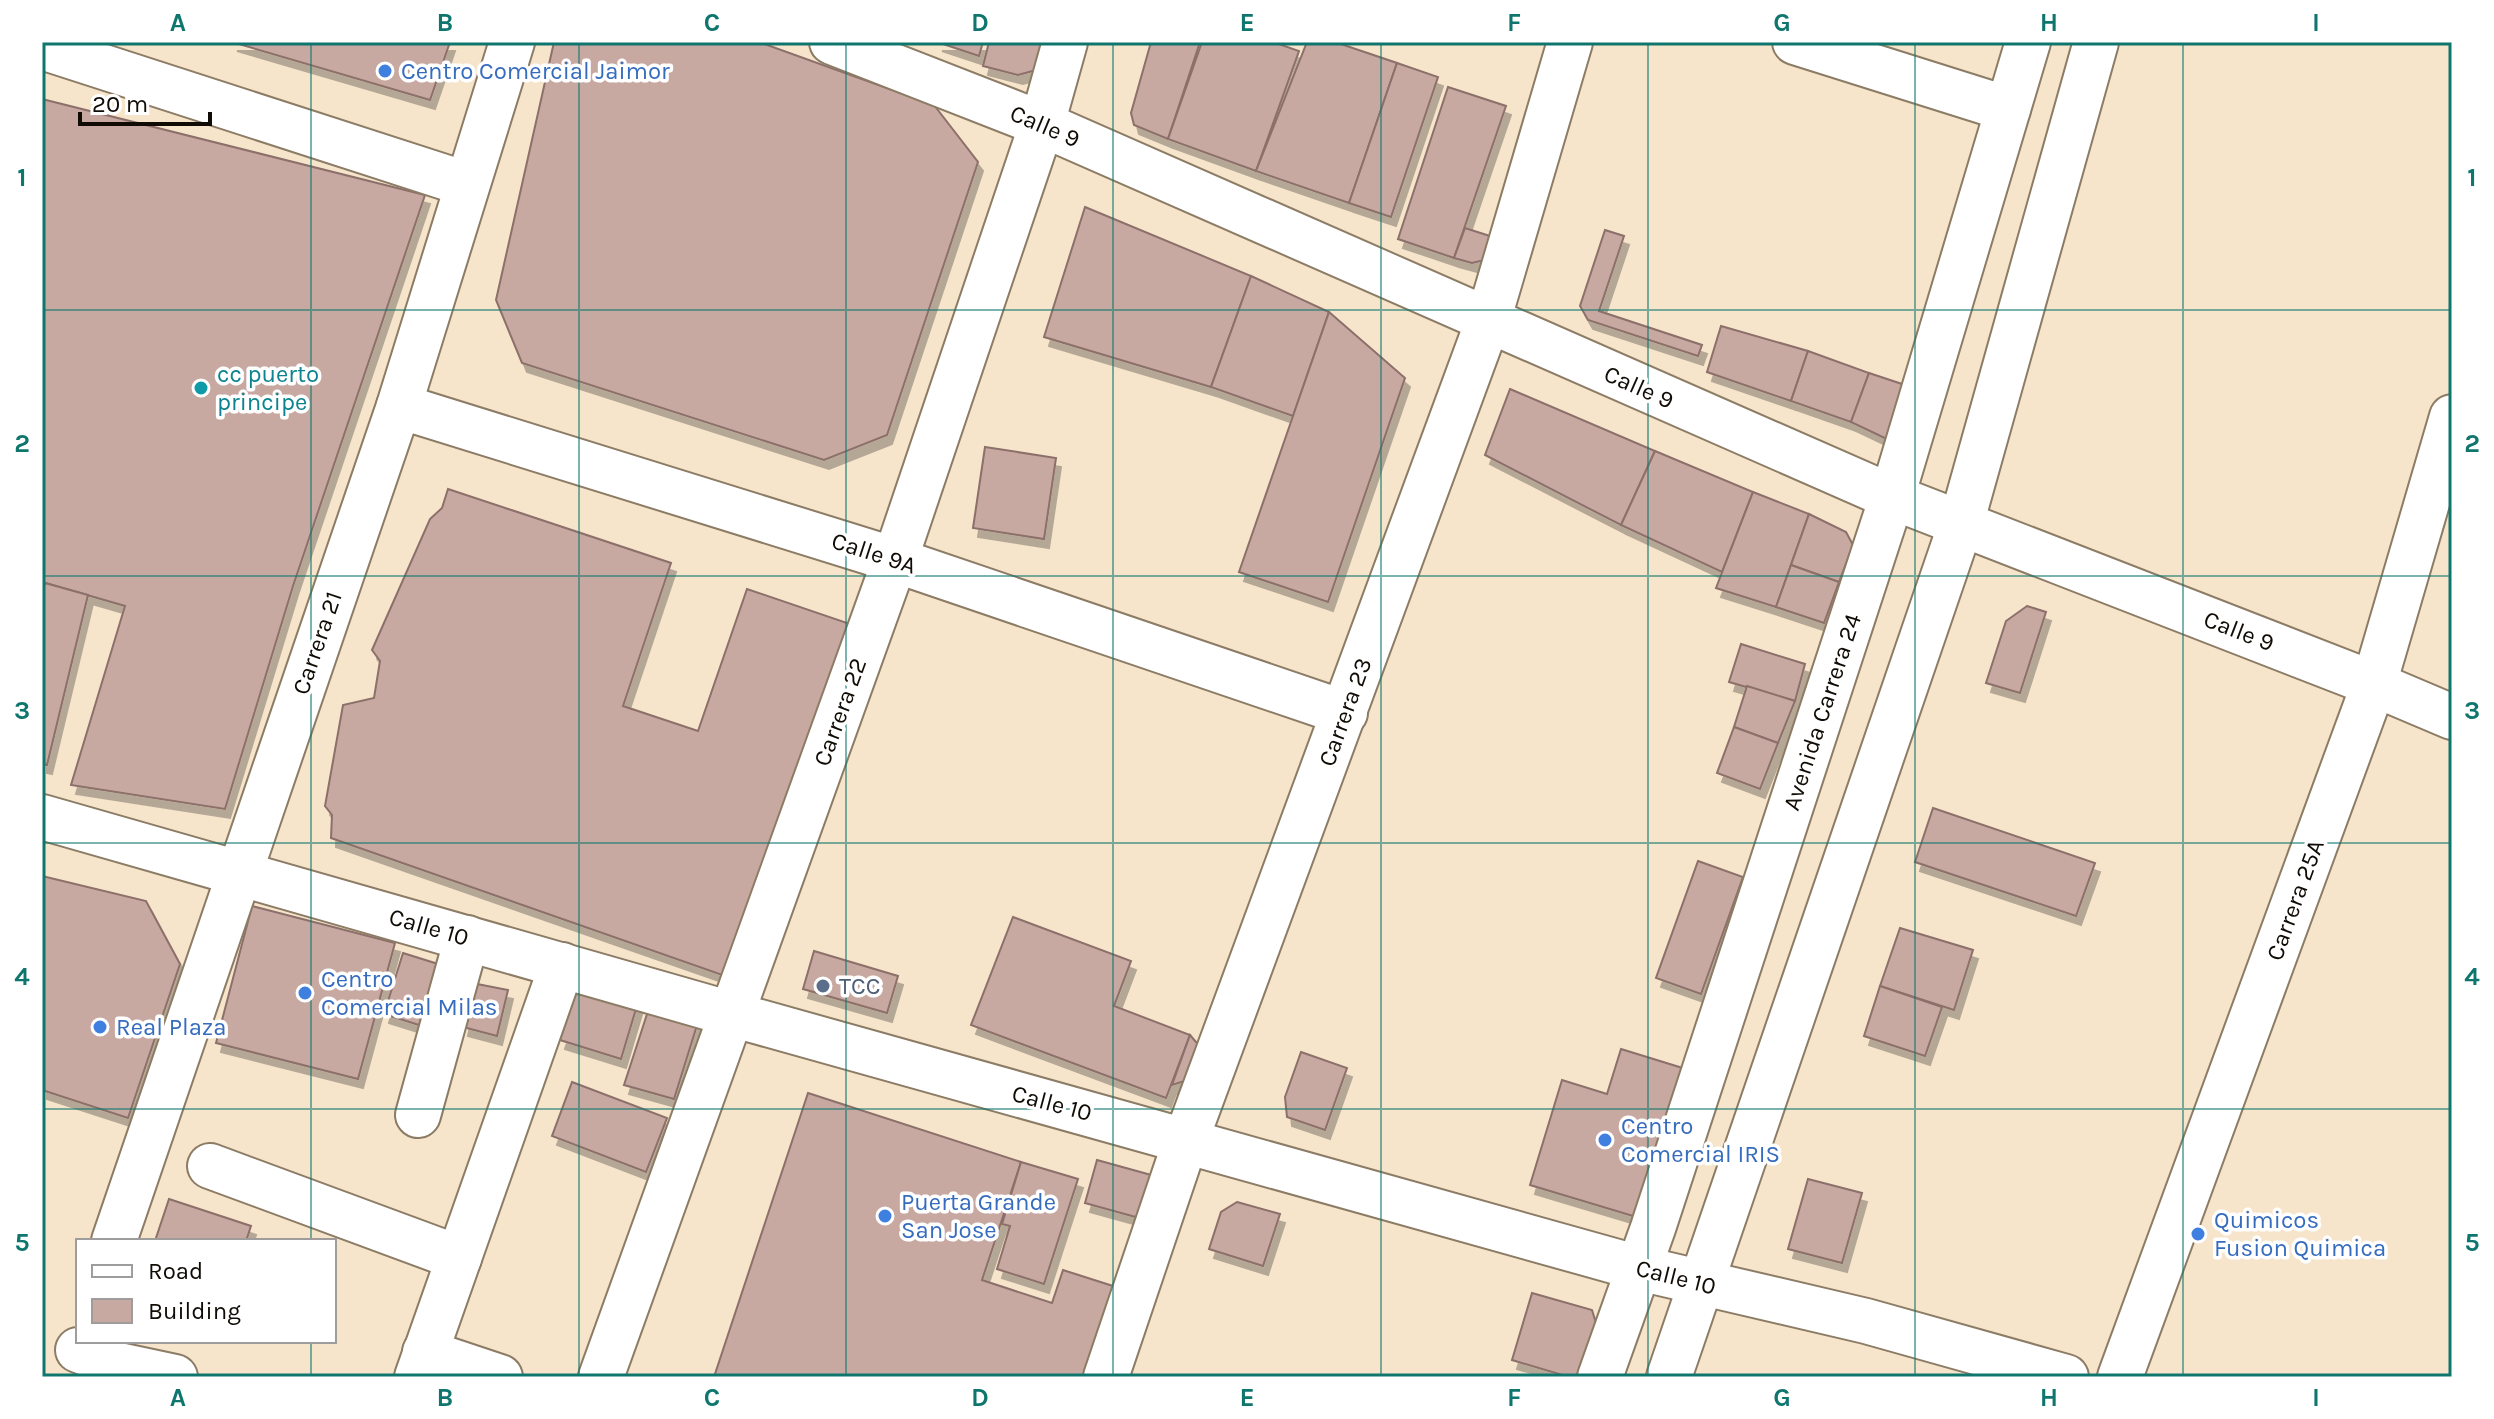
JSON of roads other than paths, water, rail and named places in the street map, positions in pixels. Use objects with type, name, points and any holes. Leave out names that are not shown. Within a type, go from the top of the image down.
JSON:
[{"type":"street","name":"Carrera 21","points":[[115,1239],[399,406],[512,42]]},
{"type":"street","name":"Calle 9","points":[[832,42],[1042,124],[1892,497],[2452,717]]},
{"type":"street","name":"Carrera 22","points":[[601,1377],[895,560],[1042,124],[1065,42]]},
{"type":"street","name":"Carrera 23","points":[[1106,1377],[1186,1140],[1488,321],[1570,42]]},
{"type":"street","points":[[1795,42],[2008,109]]},
{"type":"street","name":"Avenida Carrera 24","points":[[1600,1377],[1639,1268],[1892,497],[2028,42]]},
{"type":"street","points":[[1669,1377],[1961,524],[2096,42]]},
{"type":"street","points":[[42,47],[466,184]]},
{"type":"street","name":"Calle 9A","points":[[399,406],[895,560],[1345,713]]},
{"type":"street","name":"Carrera 25A","points":[[2120,1377],[2374,684],[2452,417]]},
{"type":"street","name":"Calle 10","points":[[42,817],[1639,1268],[1866,1321],[2066,1377]]},
{"type":"street","points":[[418,1115],[467,938]]},
{"type":"street","points":[[500,1377],[421,1364],[562,965]]},
{"type":"street","points":[[210,1166],[459,1258]]},
{"type":"street","points":[[75,1356],[175,1377]]},
{"type":"place","name":"Centro Comercial Jaimor","points":[[385,71]]},
{"type":"place","name":"cc puerto principe","points":[[201,388]]},
{"type":"place","name":"TCC","points":[[823,986]]},
{"type":"place","name":"Centro Comercial Milas","points":[[305,993]]},
{"type":"place","name":"Real Plaza","points":[[100,1027]]},
{"type":"place","name":"Centro Comercial IRIS","points":[[1605,1140]]},
{"type":"place","name":"Puerta Grande San Jose","points":[[885,1216]]},
{"type":"place","name":"Quimicos Fusion Quimica","points":[[2198,1234]]}]
